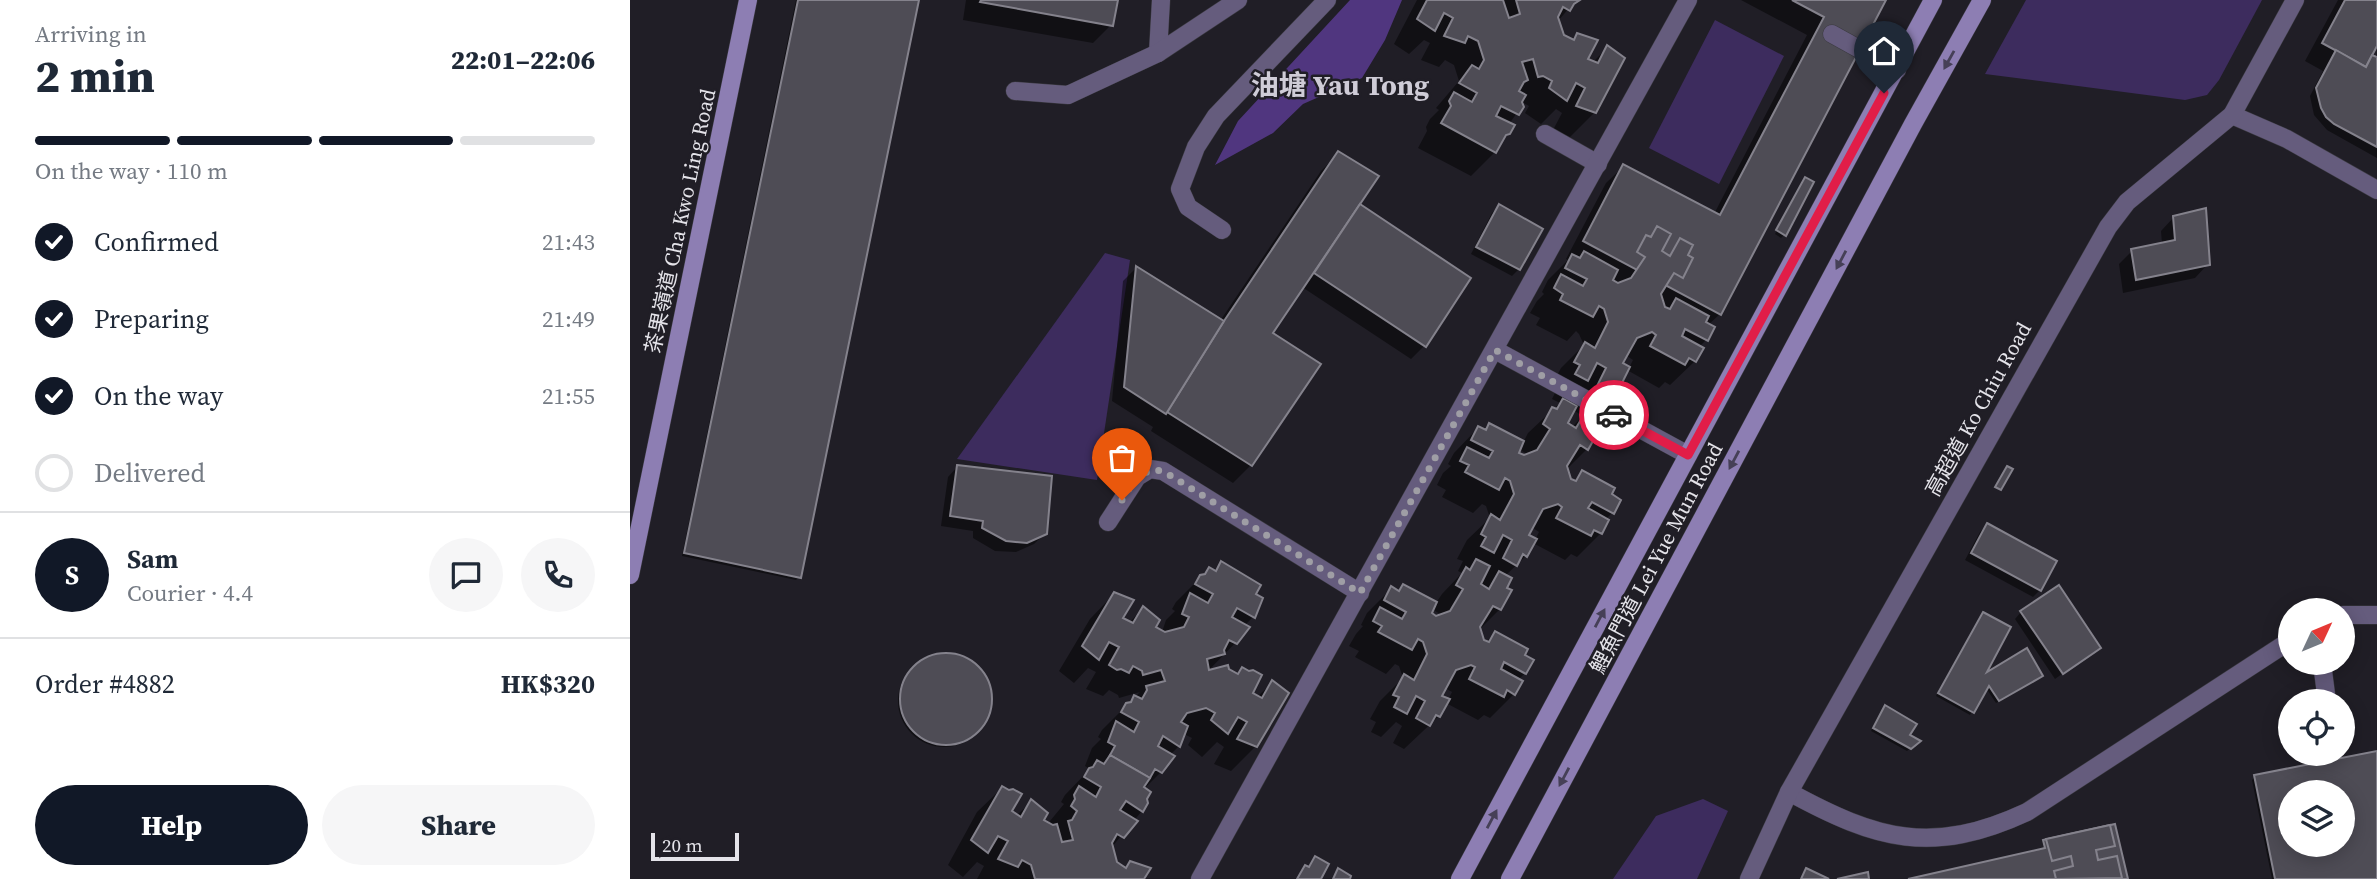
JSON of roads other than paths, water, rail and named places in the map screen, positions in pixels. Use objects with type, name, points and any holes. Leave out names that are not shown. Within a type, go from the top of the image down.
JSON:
[{"type":"main road","name":"茶果嶺道 Cha Kwo Ling Road","points":[[630,575],[748,0]]},
{"type":"main road","name":"鯉魚門道 Lei Yue Mun Road","points":[[1460,879],[1933,0]]},
{"type":"main road","name":"鯉魚門道 Lei Yue Mun Road","points":[[1510,879],[1982,0]]},
{"type":"street","points":[[1158,53],[1161,0]]},
{"type":"street","points":[[1015,91],[1068,95],[1158,53],[1238,0]]},
{"type":"street","points":[[1222,230],[1195,214],[1188,207],[1180,189],[1196,147],[1216,117],[1327,0]]},
{"type":"street","points":[[1200,879],[1688,0]]},
{"type":"street","name":"高超道 Ko Chiu Road","points":[[1749,879],[1789,792],[2108,227],[2127,202],[2232,115],[2295,0]]},
{"type":"street","points":[[1832,34],[1897,70]]},
{"type":"street","points":[[2232,115],[2287,139],[2377,190]]},
{"type":"street","points":[[1545,134],[1598,164]]},
{"type":"street","points":[[1495,350],[1547,387],[1688,455]]},
{"type":"street","points":[[1108,522],[1137,477],[1150,469],[1163,471],[1360,593]]},
{"type":"street","points":[[2356,615],[2377,615]]},
{"type":"street","points":[[1789,792],[1841,820],[1894,836],[1935,838],[1976,832],[2027,812],[2278,648]]},
{"type":"district","name":"油塘 Yau Tong","points":[[1340,85]]}]
